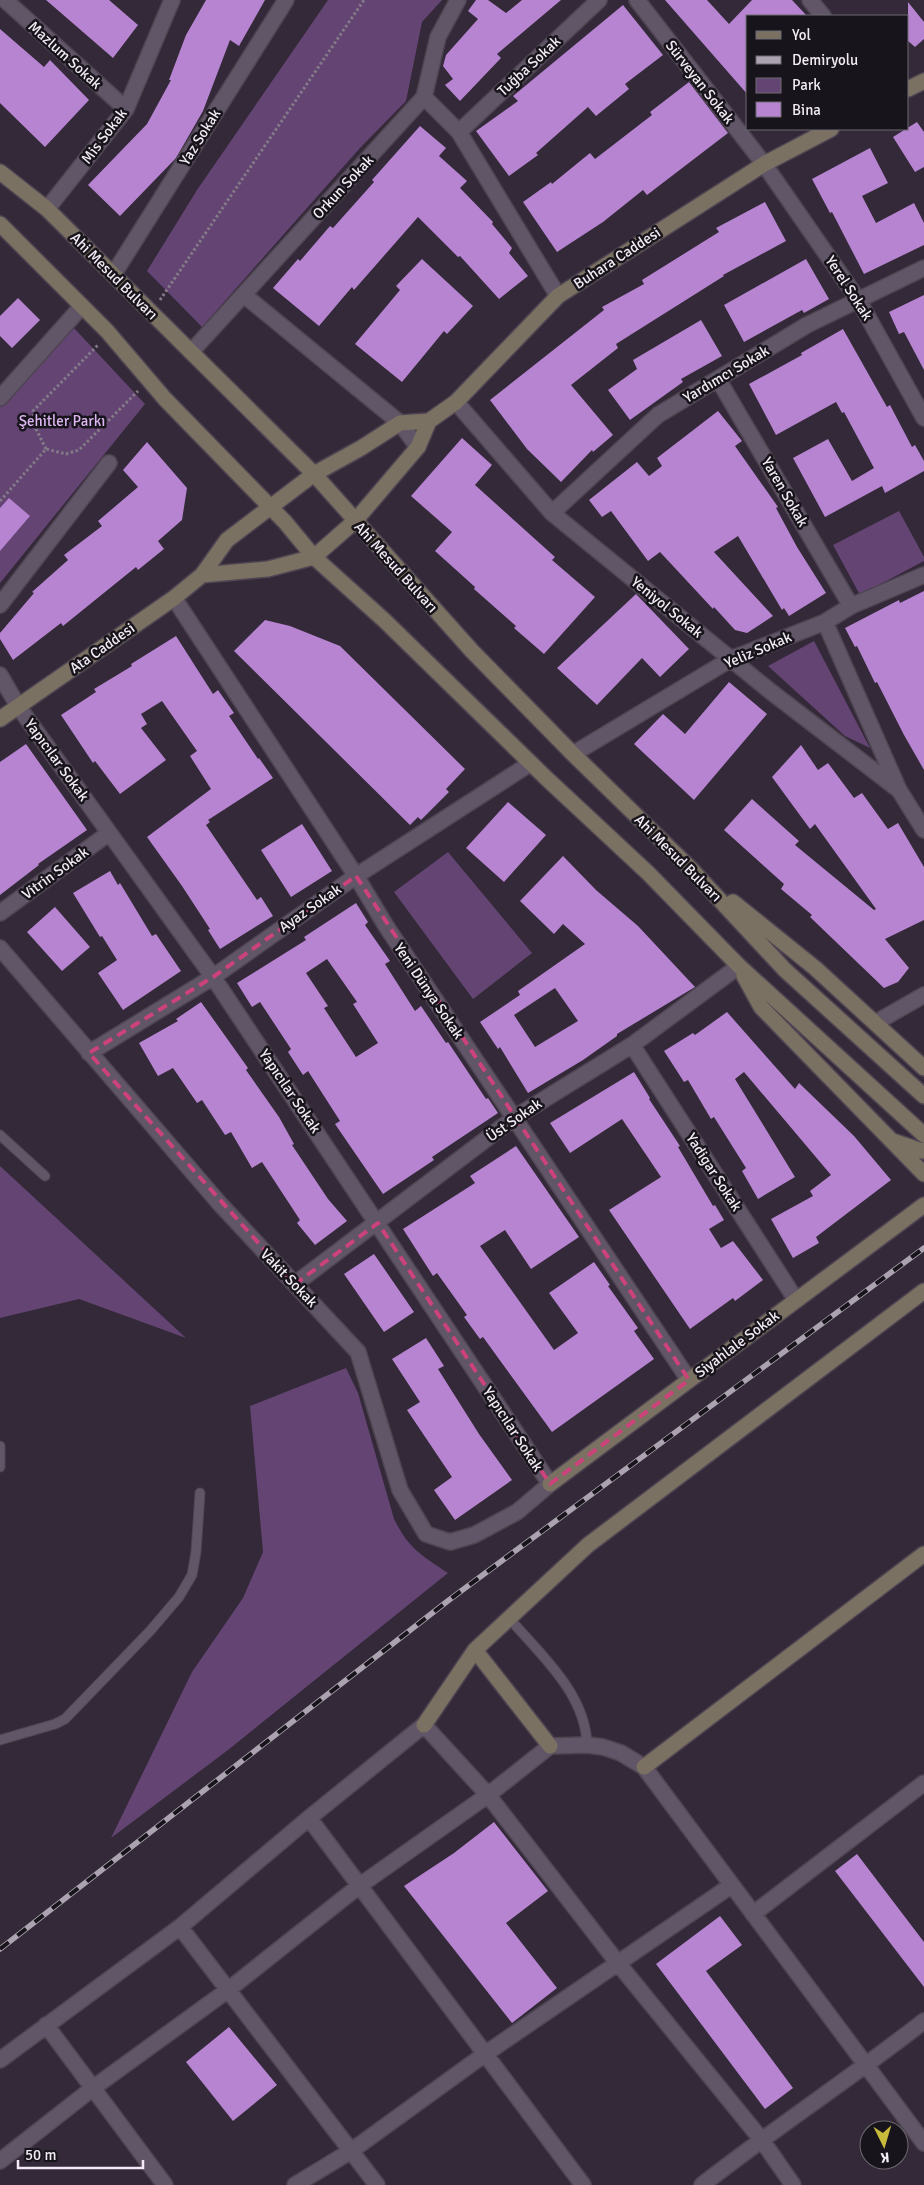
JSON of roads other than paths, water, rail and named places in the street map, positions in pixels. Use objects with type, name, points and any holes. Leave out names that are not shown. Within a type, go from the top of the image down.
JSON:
[{"type":"main road","points":[[909,88],[924,81]]},
{"type":"main road","name":"Buhara Caddesi","points":[[429,421],[456,402],[558,296],[764,164],[829,130]]},
{"type":"main road","name":"Ahi Mesud Bulvarı","points":[[0,172],[47,209],[314,474],[472,651],[573,754],[691,868],[785,970],[924,1096]]},
{"type":"main road","points":[[0,225],[109,334],[149,381],[270,507],[314,557],[385,621],[648,874],[739,966],[924,1135]]},
{"type":"main road","points":[[202,575],[268,569],[314,557],[355,521],[418,447],[429,421],[400,423]]},
{"type":"main road","name":"Ata Caddesi","points":[[0,719],[174,598],[202,575],[227,540],[314,474],[361,448],[400,423]]},
{"type":"main road","points":[[691,868],[815,968],[924,1068]]},
{"type":"main road","points":[[739,966],[761,1008],[924,1174]]},
{"type":"main road","points":[[889,1140],[922,1151],[924,1150]]},
{"type":"main road","name":"Siyahlale Sokak","points":[[550,1484],[924,1205]]},
{"type":"main road","points":[[424,1726],[475,1650],[588,1545],[924,1292]]},
{"type":"main road","points":[[644,1767],[924,1554]]},
{"type":"main road","points":[[475,1650],[550,1746]]},
{"type":"street","name":"Mazlum Sokak","points":[[5,0],[126,109]]},
{"type":"street","name":"Mis Sokak","points":[[47,209],[126,109],[172,0]]},
{"type":"street","name":"Yaz Sokak","points":[[113,275],[286,0]]},
{"type":"street","name":"Orkun Sokak","points":[[191,352],[424,97],[438,37],[458,0]]},
{"type":"street","name":"Tuğba Sokak","points":[[459,132],[599,0]]},
{"type":"street","name":"Sürveyan Sokak","points":[[637,0],[764,164]]},
{"type":"street","points":[[810,0],[822,15]]},
{"type":"street","points":[[424,97],[459,132],[558,296]]},
{"type":"street","name":"Yerel Sokak","points":[[764,164],[859,301],[924,418]]},
{"type":"street","name":"Yardımcı Sokak","points":[[552,513],[658,414],[807,325],[924,268]]},
{"type":"street","points":[[244,295],[400,423],[418,447]]},
{"type":"street","points":[[0,398],[82,306]]},
{"type":"street","name":"Yaren Sokak","points":[[718,378],[851,606]]},
{"type":"street","name":"Yeniyol Sokak","points":[[456,402],[552,513],[731,659],[899,790]]},
{"type":"street","points":[[0,605],[109,463]]},
{"type":"street","name":"Yeliz Sokak","points":[[573,754],[731,659],[825,622],[851,606],[924,575]]},
{"type":"street","name":"Yeni Dünya Sokak","points":[[174,598],[356,876],[386,926],[689,1380]]},
{"type":"street","points":[[825,622],[899,790],[924,830]]},
{"type":"street","name":"Yapıcılar Sokak","points":[[0,675],[18,706],[213,977],[550,1484]]},
{"type":"street","name":"Ayaz Sokak","points":[[89,1053],[213,977],[356,876],[531,763]]},
{"type":"street","name":"Vitrin Sokak","points":[[0,913],[109,833]]},
{"type":"street","name":"Vakit Sokak","points":[[0,948],[220,1204],[358,1352],[400,1490],[426,1534],[450,1542],[474,1535],[517,1512],[550,1484]]},
{"type":"street","name":"Üst Sokak","points":[[295,1284],[378,1223],[514,1118],[632,1045],[739,966]]},
{"type":"street","points":[[875,1023],[924,995]]},
{"type":"street","name":"Yadigar Sokak","points":[[632,1045],[796,1300]]},
{"type":"street","points":[[0,2060],[180,1927],[309,1818],[424,1726],[488,1795],[617,1962],[761,2139],[793,2185]]},
{"type":"street","points":[[0,2162],[93,2088],[228,1990],[360,1886],[488,1795],[550,1746],[587,1745],[603,1747],[621,1754],[644,1767],[924,2143]]},
{"type":"street","points":[[753,1914],[924,1783]]},
{"type":"street","points":[[309,1818],[583,2185]]},
{"type":"street","points":[[295,2185],[351,2151],[485,2054],[732,1885]]},
{"type":"street","points":[[180,1927],[377,2185]]},
{"type":"street","points":[[702,2185],[761,2139],[867,2065],[924,2021]]},
{"type":"street","points":[[46,2025],[166,2185]]},
{"type":"lane","points":[[0,1134],[45,1176]]},
{"type":"lane","points":[[0,1446],[0,1467]]},
{"type":"lane","points":[[0,1740],[55,1724],[65,1719],[150,1631],[179,1596],[192,1575],[196,1552],[200,1493]]},
{"type":"lane","points":[[509,1618],[553,1668],[579,1705],[586,1726],[587,1745]]},
{"type":"railway","points":[[0,1949],[449,1600],[924,1248]]},
{"type":"park label","name":"Şehitler Parkı","points":[[62,421]]}]
